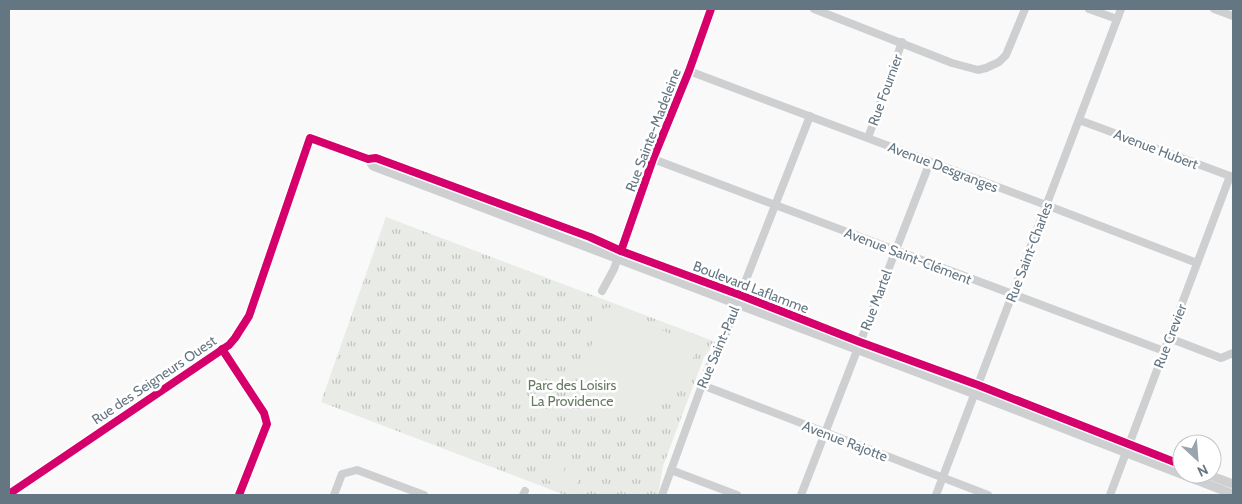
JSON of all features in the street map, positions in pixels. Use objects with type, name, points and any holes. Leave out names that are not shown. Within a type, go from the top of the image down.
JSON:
[{"type":"street","name":"Rue Sainte-Madeleine","points":[[602,290],[614,269],[653,160],[689,71],[711,9]]},
{"type":"street","points":[[814,9],[952,63],[978,70],[998,62],[1006,55],[1025,9]]},
{"type":"street","points":[[1089,9],[1117,19]]},
{"type":"street","name":"Rue Saint-Charles","points":[[936,495],[1121,9]]},
{"type":"street","points":[[1214,9],[1233,16]]},
{"type":"street","name":"Rue Fournier","points":[[868,138],[902,42]]},
{"type":"street","name":"Avenue Desgranges","points":[[689,71],[1197,263]]},
{"type":"street","name":"Rue Saint-Paul","points":[[662,495],[712,359],[723,342],[736,304],[810,116]]},
{"type":"street","name":"Avenue Hubert","points":[[1079,120],[1231,176]]},
{"type":"street","name":"Boulevard Laflamme","points":[[310,138],[368,159],[373,166],[619,255],[740,295],[975,394],[1127,448],[1172,462]]},
{"type":"street","name":"Rue des Seigneurs Ouest","points":[[9,494],[229,345],[235,338],[249,316],[310,138]]},
{"type":"street","name":"Avenue Saint-Clément","points":[[653,160],[1164,352]]},
{"type":"street","name":"Rue Martel","points":[[801,495],[930,162]]},
{"type":"street","name":"Rue Crevier","points":[[1110,495],[1231,176]]},
{"type":"street","name":"Boulevard Laflamme","points":[[619,255],[736,304],[978,385],[1231,490]]},
{"type":"street","points":[[1169,338],[1221,358],[1233,353]]},
{"type":"street","points":[[222,349],[264,413],[267,424],[239,495]]},
{"type":"street","name":"Avenue Rajotte","points":[[702,386],[988,495]]},
{"type":"street","points":[[334,495],[342,474],[357,470],[424,495]]},
{"type":"street","points":[[671,470],[738,495]]},
{"type":"green space","name":"Parc des Loisirs La Providence","points":[[386,217],[716,342],[704,357],[663,466],[657,495],[565,495],[321,402]]},
{"type":"green space","points":[[619,306],[639,314],[637,321],[700,345],[679,383],[659,402],[651,406],[633,412],[609,414],[569,405],[593,341],[586,338],[595,315],[600,314],[601,310],[608,307],[612,309]]},
{"type":"green space","points":[[557,455],[568,459],[559,484],[547,480]]},
{"type":"green space","points":[[572,460],[584,465],[574,490],[563,485]]},
{"type":"cycle path","points":[[621,251],[653,159],[689,71],[711,9]]},
{"type":"cycle path","points":[[9,494],[229,345],[235,338],[249,316],[310,138],[368,159],[376,158],[590,237],[621,251],[978,385],[1172,461]]},
{"type":"cycle path","points":[[222,349],[264,413],[267,424],[239,495]]}]
